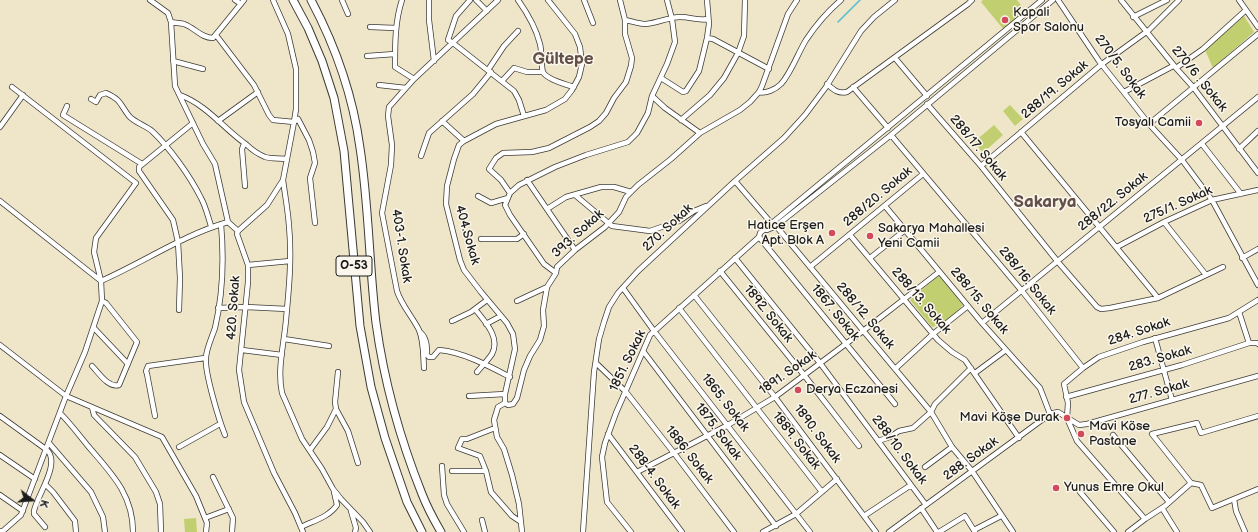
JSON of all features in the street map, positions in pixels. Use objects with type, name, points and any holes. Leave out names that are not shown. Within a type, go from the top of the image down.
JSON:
[{"type":"highway","name":"O-53","points":[[293,0],[308,28],[322,61],[334,98],[344,150],[360,326],[371,388],[385,438],[407,502],[422,532]]},
{"type":"highway","name":"O-53","points":[[311,0],[337,55],[349,94],[360,148],[376,323],[387,384],[401,433],[422,495],[441,532]]},
{"type":"street","points":[[150,0],[168,14],[171,22],[175,86],[215,164],[228,222],[238,230],[267,205],[283,180]]},
{"type":"street","points":[[235,0],[241,4]]},
{"type":"street","points":[[171,22],[184,24],[199,34],[213,38],[244,0]]},
{"type":"street","points":[[273,0],[288,34],[296,69],[296,109],[283,180],[289,226],[290,261],[282,355],[282,393],[302,439],[333,489],[370,532]]},
{"type":"street","points":[[342,0],[348,14]]},
{"type":"street","points":[[402,0],[399,8],[396,28],[395,67],[414,79]]},
{"type":"street","points":[[429,0],[429,20],[434,61]]},
{"type":"street","points":[[470,0],[456,16],[448,40],[454,43],[514,91],[517,95],[524,116]]},
{"type":"street","points":[[476,0],[487,11]]},
{"type":"street","name":"403-1. Sokak","points":[[424,368],[420,332],[400,301],[397,291],[382,213],[391,165],[392,145],[388,116],[389,107],[414,79],[498,0]]},
{"type":"street","points":[[518,0],[533,25],[540,45],[544,72],[547,76],[574,87]]},
{"type":"street","points":[[442,121],[464,141],[496,124],[546,110],[564,99],[574,87],[579,77],[582,64],[580,47],[575,34],[548,0]]},
{"type":"street","points":[[584,0],[593,24]]},
{"type":"street","points":[[556,273],[544,264],[510,215],[505,205],[509,195],[501,180],[489,169],[496,158],[503,153],[532,152],[549,148],[590,127],[599,121],[606,113],[614,98],[626,82],[632,58],[625,34],[625,20],[620,0]]},
{"type":"street","points":[[478,196],[490,203],[509,195],[519,185],[555,166],[628,142],[643,124],[648,113],[652,96],[672,52],[674,33],[672,19],[666,0]]},
{"type":"street","points":[[661,78],[683,92],[686,91],[699,71],[707,38],[708,0]]},
{"type":"street","points":[[681,120],[710,95],[724,78],[738,53],[744,36],[745,0]]},
{"type":"street","name":"393. Sokak","points":[[522,532],[519,504],[512,475],[504,449],[497,437],[494,420],[498,407],[505,403],[508,405],[513,404],[517,398],[524,370],[530,356],[540,340],[544,326],[544,310],[547,287],[556,273],[557,267],[619,212],[626,197],[638,185],[671,159],[700,133],[740,110],[759,92],[769,69],[788,14],[797,0]]},
{"type":"street","points":[[759,92],[767,92],[781,83],[821,19],[841,0]]},
{"type":"street","name":"270. Sokak","points":[[584,532],[596,363],[604,322],[609,307],[638,271],[735,181],[784,138],[805,114],[827,84],[861,31],[874,17],[895,0]]},
{"type":"street","points":[[827,84],[836,92],[847,92],[972,0]]},
{"type":"street","points":[[774,225],[1042,0]]},
{"type":"street","points":[[774,225],[891,135],[1054,0]]},
{"type":"street","name":"270/5. Sokak","points":[[1058,0],[1102,64],[1150,124],[1182,160],[1212,200],[1242,258],[1256,276],[1258,285]]},
{"type":"street","name":"270/6 . Sokak","points":[[1121,0],[1174,67],[1193,87],[1258,173]]},
{"type":"street","points":[[1133,16],[1167,0]]},
{"type":"street","name":"288/19. Sokak","points":[[981,166],[1102,64],[1146,32],[1179,0]]},
{"type":"street","points":[[1239,0],[1258,27]]},
{"type":"street","points":[[1124,92],[1174,67],[1203,49],[1246,10]]},
{"type":"street","points":[[625,20],[640,24],[648,24],[679,17],[697,20],[708,19]]},
{"type":"street","points":[[370,27],[396,28]]},
{"type":"street","points":[[421,156],[430,133],[473,94],[490,71],[504,46],[518,31]]},
{"type":"street","points":[[1150,124],[1258,34]]},
{"type":"street","points":[[216,35],[258,92],[273,120],[294,122],[298,118],[309,140],[315,163],[310,178],[315,223]]},
{"type":"street","points":[[707,38],[713,39],[769,69]]},
{"type":"street","points":[[367,56],[395,54]]},
{"type":"street","points":[[895,58],[927,96]]},
{"type":"street","points":[[173,61],[203,69]]},
{"type":"street","points":[[502,81],[514,68],[526,72],[544,72]]},
{"type":"street","points":[[379,85],[406,88]]},
{"type":"street","points":[[0,531],[3,531],[21,515],[23,511],[66,396],[94,328],[102,302],[100,281],[94,252],[96,238],[136,183],[12,87]]},
{"type":"street","points":[[853,87],[888,128]]},
{"type":"street","points":[[218,121],[258,92]]},
{"type":"street","points":[[91,99],[96,102],[100,95],[106,93],[112,96],[121,103],[130,117],[152,131],[166,146],[201,198],[211,226]]},
{"type":"street","points":[[0,127],[23,95]]},
{"type":"street","points":[[180,95],[191,99],[204,108],[244,144],[258,153],[267,158],[287,159]]},
{"type":"street","points":[[652,96],[681,120],[700,133]]},
{"type":"street","name":"288/22. Sokak","points":[[982,323],[1258,97]]},
{"type":"street","name":"288/17. Sokak","points":[[927,104],[981,166],[1058,262],[1097,307],[1110,308],[1158,298]]},
{"type":"street","points":[[68,106],[64,115],[142,164]]},
{"type":"street","points":[[179,310],[180,278],[178,242],[173,220],[138,171],[142,164],[193,123]]},
{"type":"street","points":[[1239,149],[1258,131]]},
{"type":"street","points":[[1021,132],[1158,298],[1223,267]]},
{"type":"street","name":"288/16. Sokak","points":[[891,135],[1022,291],[1083,368]]},
{"type":"street","name":"404.Sokak","points":[[464,141],[459,145],[454,158],[447,186],[446,204],[460,260],[464,270],[507,323],[513,334],[515,349],[505,394],[505,403]]},
{"type":"street","points":[[244,144],[242,149],[245,186]]},
{"type":"street","points":[[1202,144],[1241,194]]},
{"type":"street","points":[[1254,167],[1258,163]]},
{"type":"street","name":"288/20. Sokak","points":[[810,268],[923,174]]},
{"type":"street","points":[[527,180],[575,250]]},
{"type":"street","name":"288/12. Sokak","points":[[735,181],[774,225],[931,412],[952,447],[972,471],[1013,532]]},
{"type":"street","points":[[547,209],[566,197],[596,188],[608,186],[631,192]]},
{"type":"street","name":"275/1. Sokak","points":[[1117,247],[1164,222],[1212,200],[1258,190]]},
{"type":"street","points":[[575,195],[612,226],[650,231],[679,221],[694,211],[709,205]]},
{"type":"street","points":[[0,202],[100,281]]},
{"type":"street","name":"288/15. Sokak","points":[[884,206],[982,323],[1040,388],[1050,414]]},
{"type":"street","points":[[100,281],[124,271],[211,226],[228,222]]},
{"type":"street","points":[[1164,222],[1206,275]]},
{"type":"street","points":[[221,224],[223,266],[218,308],[205,358],[207,373],[224,434]]},
{"type":"street","name":"1851. Sokak","points":[[631,532],[607,502],[602,456],[608,434],[650,335],[759,235],[774,225]]},
{"type":"street","name":"420. Sokak","points":[[238,230],[237,234],[248,265],[246,307],[239,370],[244,402],[274,473],[295,513],[302,530]]},
{"type":"street","points":[[870,258],[905,230]]},
{"type":"street","points":[[481,239],[517,239],[524,234]]},
{"type":"street","name":"288/13. Sokak","points":[[850,234],[938,340],[952,352],[965,360],[1019,438]]},
{"type":"street","name":"1867. Sokak","points":[[759,235],[895,404]]},
{"type":"street","points":[[1242,258],[1258,249]]},
{"type":"street","name":"288/10. Sokak","points":[[735,258],[820,363],[926,505]]},
{"type":"street","points":[[248,265],[290,261]]},
{"type":"street","name":"1892. Sokak","points":[[720,272],[804,375],[859,446]]},
{"type":"street","name":"1891. Sokak","points":[[637,472],[708,436],[775,397],[939,272]]},
{"type":"street","points":[[517,301],[547,287]]},
{"type":"street","name":"1865. Sokak","points":[[623,288],[654,331],[810,532]]},
{"type":"street","name":"1890. Sokak","points":[[694,295],[775,397],[876,532]]},
{"type":"street","points":[[452,321],[475,309],[487,300]]},
{"type":"street","name":"284. Sokak","points":[[1067,418],[1064,384],[1100,356],[1155,338],[1229,318],[1258,300]]},
{"type":"street","points":[[92,366],[109,384],[116,386],[120,384],[137,342],[106,303],[102,302]]},
{"type":"street","points":[[895,369],[933,334],[968,306]]},
{"type":"street","points":[[218,308],[246,307],[287,309]]},
{"type":"street","name":"1889. Sokak","points":[[679,308],[822,492]]},
{"type":"street","points":[[475,309],[491,330],[495,342],[492,354],[477,372]]},
{"type":"street","points":[[1239,312],[1249,343]]},
{"type":"street","points":[[486,324],[501,316]]},
{"type":"street","points":[[94,328],[128,364]]},
{"type":"street","points":[[420,332],[425,338],[427,355],[429,357],[433,357],[437,351],[441,350],[483,363],[510,377]]},
{"type":"street","points":[[1155,338],[1172,400]]},
{"type":"street","points":[[284,339],[329,346]]},
{"type":"street","name":"283. Sokak","points":[[1066,397],[1249,343],[1258,344]]},
{"type":"street","points":[[0,345],[66,396],[162,437],[196,496],[207,523],[206,532]]},
{"type":"street","points":[[242,350],[282,355]]},
{"type":"street","points":[[975,373],[1006,350]]},
{"type":"street","name":"1875. Sokak","points":[[643,351],[776,526]]},
{"type":"street","points":[[155,416],[146,371],[148,366],[205,358]]},
{"type":"street","name":"1886. Sokak","points":[[596,363],[626,392],[734,532]]},
{"type":"street","points":[[878,441],[890,437],[899,431],[913,428],[931,412],[935,404],[971,368]]},
{"type":"street","points":[[310,450],[327,427],[336,409],[338,372]]},
{"type":"street","name":"277. Sokak","points":[[1067,418],[1079,426],[1258,376]]},
{"type":"street","points":[[469,396],[505,394]]},
{"type":"street","points":[[92,407],[94,415],[135,458],[156,492],[160,504],[161,532]]},
{"type":"street","points":[[336,409],[348,431],[358,463]]},
{"type":"street","points":[[1050,414],[1058,412],[1067,418],[1077,441],[1145,519]]},
{"type":"street","points":[[60,413],[104,464],[121,487],[132,513],[133,532]]},
{"type":"street","name":"288. Sokak","points":[[889,532],[1050,414]]},
{"type":"street","points":[[0,416],[47,450],[51,456],[52,462],[34,510],[35,515],[45,527]]},
{"type":"street","points":[[1258,416],[1201,433],[1197,423],[1152,434],[1191,483],[1201,485],[1212,508],[1258,489]]},
{"type":"street","points":[[179,447],[220,424]]},
{"type":"street","points":[[495,428],[467,440],[462,439],[458,448],[480,456],[486,471],[491,492],[512,516],[521,522]]},
{"type":"street","name":"288-4. Sokak","points":[[608,434],[682,532]]},
{"type":"street","points":[[1114,435],[1170,502]]},
{"type":"street","points":[[49,443],[91,492],[103,517],[105,532]]},
{"type":"street","points":[[925,467],[952,447]]},
{"type":"street","points":[[0,454],[35,479]]},
{"type":"street","points":[[442,466],[444,495],[447,504],[464,532]]},
{"type":"street","points":[[452,471],[486,471]]},
{"type":"street","points":[[213,477],[233,518],[232,532]]},
{"type":"street","points":[[763,532],[796,514],[837,480]]},
{"type":"street","points":[[1132,531],[1145,519],[1170,502],[1191,483]]},
{"type":"street","points":[[45,484],[72,516],[75,521],[76,532]]},
{"type":"street","points":[[864,516],[911,485]]},
{"type":"street","points":[[302,530],[327,515],[335,508],[337,505],[333,489]]},
{"type":"street","points":[[1080,492],[1114,532]]},
{"type":"street","points":[[0,495],[23,511]]},
{"type":"street","points":[[1234,500],[1236,511],[1245,532]]},
{"type":"street","points":[[921,508],[938,532],[965,516],[974,531],[1001,516]]},
{"type":"street","points":[[1162,508],[1177,532]]},
{"type":"street","points":[[205,518],[229,509]]},
{"type":"street","points":[[350,509],[356,528],[355,532]]},
{"type":"street","points":[[482,520],[485,532]]},
{"type":"green space","name":"Kapali Spor Salonu","points":[[983,0],[1017,0],[1025,10],[1004,30],[981,2]]},
{"type":"green space","points":[[1244,16],[1254,32],[1213,68],[1205,50]]},
{"type":"green space","points":[[1010,105],[1023,119],[1015,126],[1003,111]]},
{"type":"green space","points":[[994,125],[1003,135],[983,153],[974,142]]},
{"type":"green space","points":[[939,275],[963,305],[946,321],[932,327],[910,300]]},
{"type":"green space","points":[[196,518],[197,532],[185,532],[184,519]]},
{"type":"waterway","points":[[838,22],[860,0]]},
{"type":"place","name":"Kapali Spor Salonu","points":[[1005,20]]},
{"type":"place","name":"Tosyalı Camii","points":[[1199,123]]},
{"type":"place","name":"Hatice Erşen Apt. Blok A","points":[[832,233]]},
{"type":"place","name":"Sakarya Mahallesi Yeni Camii","points":[[870,236]]},
{"type":"place","name":"Derya Eczanesi","points":[[798,390]]},
{"type":"place","name":"Mavi Köşe Durak","points":[[1067,418]]},
{"type":"place","name":"Mavi Köse Pastane","points":[[1081,434]]},
{"type":"place","name":"Yunus Emre Okul","points":[[1056,488]]},
{"type":"district","name":"Gültepe","points":[[563,60]]},
{"type":"district","name":"Sakarya","points":[[1045,203]]}]
